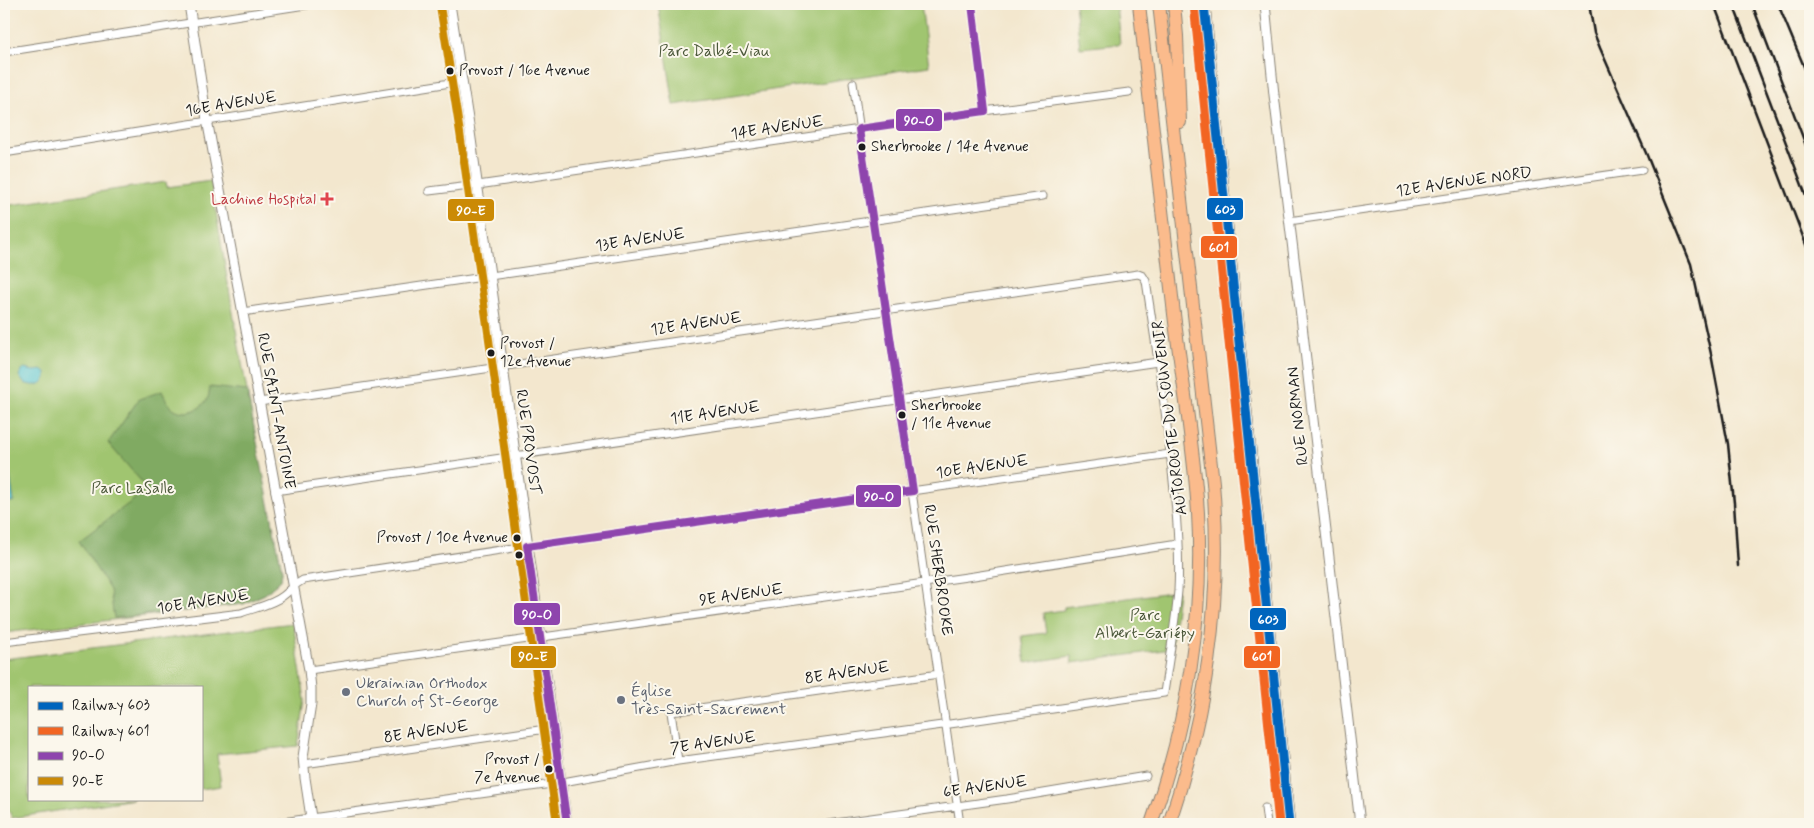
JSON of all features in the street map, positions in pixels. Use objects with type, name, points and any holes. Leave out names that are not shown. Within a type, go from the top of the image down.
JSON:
[{"type":"highway","name":"AUTOROUTE DU SOUVENIR","points":[[1139,4],[1193,461],[1199,546],[1196,621],[1185,700],[1170,765],[1151,824]]},
{"type":"highway","name":"AUTOROUTE DU SOUVENIR","points":[[1159,4],[1216,512],[1216,567],[1212,631],[1202,696],[1188,760],[1169,824]]},
{"type":"highway","points":[[1174,4],[1178,36],[1183,212]]},
{"type":"street","name":"RUE SAINT-ANTOINE","points":[[189,4],[207,122],[309,670],[311,704],[304,746],[304,764],[311,821]]},
{"type":"street","points":[[4,52],[312,4]]},
{"type":"street","name":"RUE PROVOST","points":[[450,4],[478,185],[567,824]]},
{"type":"street","points":[[972,4],[985,111]]},
{"type":"street","name":"RUE NORMAN","points":[[1265,4],[1274,95],[1360,824]]},
{"type":"street","name":"16E AVENUE","points":[[4,153],[462,81]]},
{"type":"street","name":"RUE SHERBROOKE","points":[[853,83],[960,824]]},
{"type":"street","name":"14E AVENUE","points":[[429,190],[478,185],[985,111],[1129,92]]},
{"type":"street","name":"12E AVENUE NORD","points":[[1289,221],[1642,170]]},
{"type":"street","name":"13E AVENUE","points":[[242,312],[1043,196]]},
{"type":"street","name":"12E AVENUE","points":[[259,402],[1138,274],[1143,276],[1146,281],[1158,362]]},
{"type":"street","points":[[1158,362],[1170,454],[1177,544]]},
{"type":"street","name":"11E AVENUE","points":[[275,492],[1158,362]]},
{"type":"street","name":"10E AVENUE","points":[[4,642],[241,612],[284,596],[293,585],[302,580],[1170,454]]},
{"type":"street","name":"9E AVENUE","points":[[309,670],[974,576],[1177,544]]},
{"type":"street","name":"7E AVENUE","points":[[268,824],[311,821],[560,782],[678,761],[1164,693],[1178,591],[1177,544]]},
{"type":"street","name":"8E AVENUE","points":[[678,761],[671,712],[938,674]]},
{"type":"street","name":"8E AVENUE","points":[[304,764],[553,728]]},
{"type":"street","name":"6E AVENUE","points":[[828,824],[1007,799],[1146,776]]},
{"type":"street","points":[[1265,808],[1267,824]]},
{"type":"green space","name":"Parc Dalbé-Viau","points":[[658,4],[921,4],[929,66],[674,105]]},
{"type":"green space","points":[[1075,4],[1116,4],[1120,44],[1080,48]]},
{"type":"green space","name":"Parc LaSalle","points":[[211,181],[244,376],[282,570],[281,580],[265,594],[243,604],[4,633],[4,206],[166,182],[167,187]]},
{"type":"green space","points":[[210,387],[247,391],[282,570],[281,580],[265,594],[243,604],[114,618],[110,590],[79,541],[148,489],[108,443],[139,399],[162,391],[167,402],[174,408],[178,411],[188,412],[202,406],[208,397]]},
{"type":"green space","name":"Parc Albert-Gariépy","points":[[1178,591],[1171,649],[1072,663],[1071,656],[1026,663],[1022,636],[1046,633],[1043,613],[1064,610],[1064,607]]},
{"type":"green space","points":[[293,623],[305,700],[298,746],[217,754],[221,786],[202,789],[202,686],[28,686],[28,800],[128,800],[12,818],[4,799],[4,659]]},
{"type":"water","points":[[24,369],[42,370],[46,373],[46,378],[42,383],[36,385],[24,383],[19,376]]},
{"type":"water","points":[[4,445],[14,502],[4,503]]},
{"type":"railway","points":[[1209,4],[1294,824]]},
{"type":"railway","points":[[1589,4],[1594,33],[1691,264],[1728,444],[1738,566]]},
{"type":"railway","points":[[1714,4],[1810,255]]},
{"type":"railway","points":[[1733,4],[1810,206]]},
{"type":"railway","points":[[1752,4],[1810,156]]},
{"type":"railway","points":[[1778,4],[1810,81]]},
{"type":"rail line","name":"603","points":[[1204,4],[1289,824]]},
{"type":"rail line","name":"601","points":[[1194,5],[1279,824]]},
{"type":"transit line","name":"90-O","points":[[567,824],[527,546],[913,491],[859,129],[985,111],[972,4]]},
{"type":"transit line","name":"90-E","points":[[440,6],[460,133],[557,824]]},
{"type":"place","name":"Provost / 16e Avenue","points":[[450,71]]},
{"type":"place","name":"Sherbrooke / 14e Avenue","points":[[862,147]]},
{"type":"place","name":"Lachine Hospital","points":[[327,199]]},
{"type":"place","name":"Provost / 12e Avenue","points":[[491,353]]},
{"type":"place","name":"Sherbrooke / 11e Avenue","points":[[902,415]]},
{"type":"place","name":"Provost / 10e Avenue","points":[[517,538]]},
{"type":"place","name":"Ukrainian Orthodox Church of St-George","points":[[346,692]]},
{"type":"place","name":"Église Très-Saint-Sacrement","points":[[621,700]]},
{"type":"place","name":"Provost / 7e Avenue","points":[[549,769]]}]
